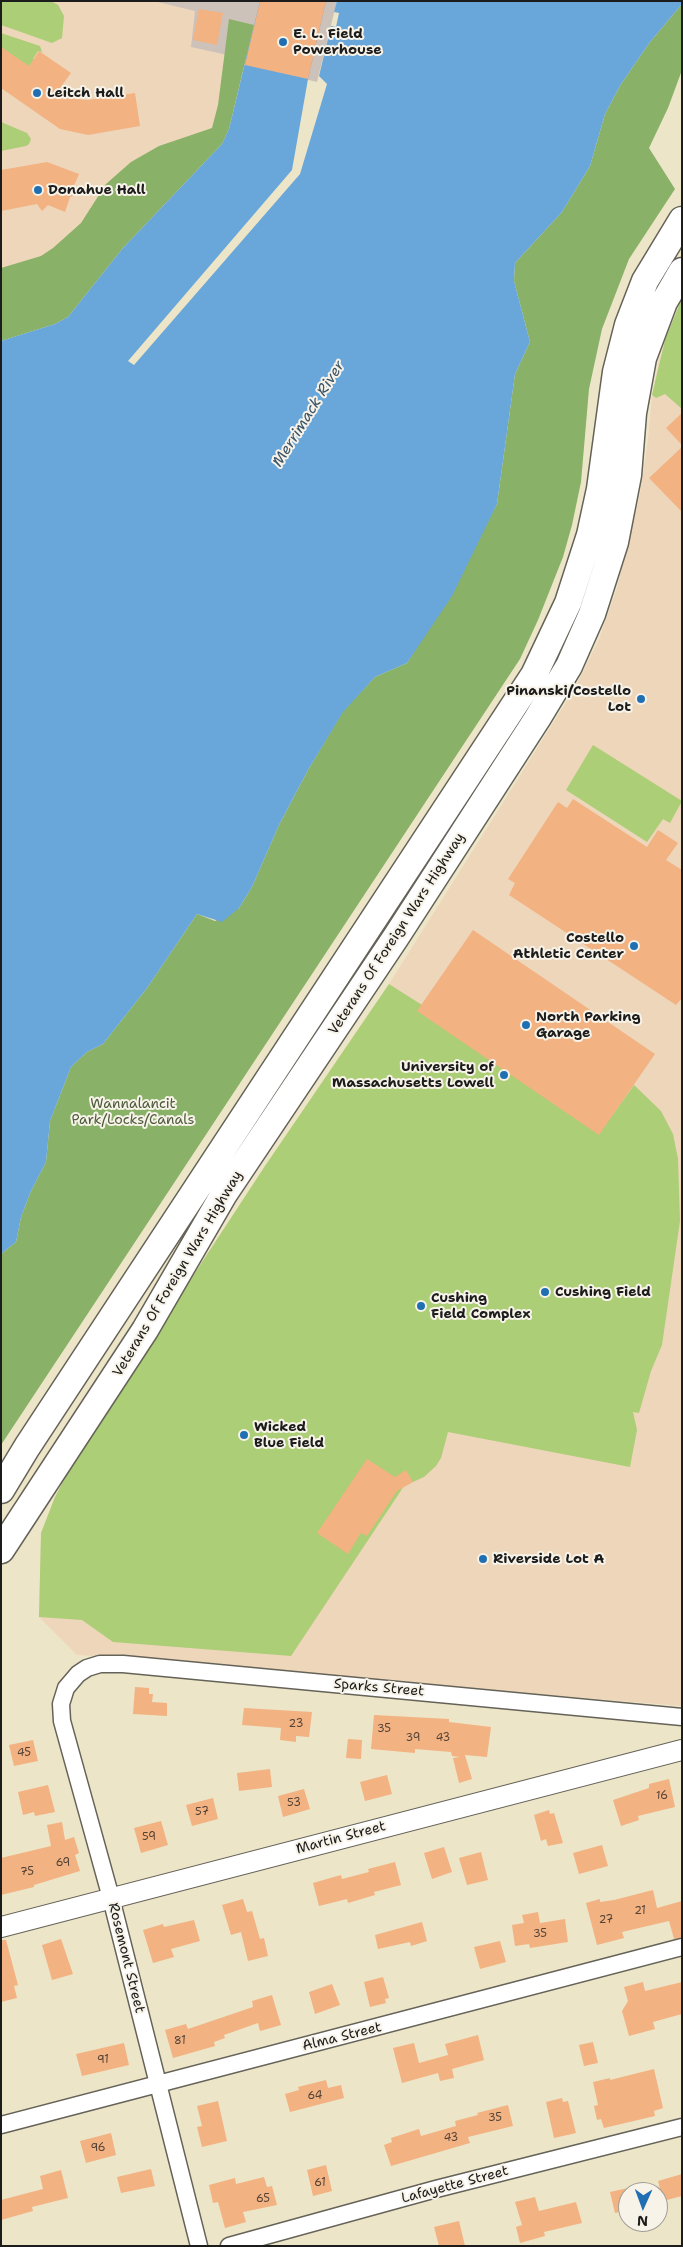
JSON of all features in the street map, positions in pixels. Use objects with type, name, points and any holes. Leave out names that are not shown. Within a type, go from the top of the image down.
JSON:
[{"type":"main road","name":"Veterans Of Foreign Wars Highway","points":[[1,1490],[27,1447],[518,701],[542,659],[568,602],[590,535],[600,489],[616,372],[628,325],[645,281],[668,240],[682,220]]},
{"type":"main road","name":"Veterans Of Foreign Wars Highway","points":[[1,1550],[145,1330],[224,1194],[412,912],[537,719],[568,666],[595,606],[615,542],[628,475],[633,413],[644,358],[664,302],[682,271]]},
{"type":"street","name":"Sparks Street","points":[[78,1674],[87,1668],[100,1664],[123,1664],[682,1717]]},
{"type":"street","name":"Rosemont Street","points":[[78,1674],[66,1688],[61,1704],[62,1721],[111,1898],[199,2246]]},
{"type":"street","name":"Martin Street","points":[[1,1927],[682,1750]]},
{"type":"street","name":"Alma Street","points":[[1,2125],[682,1947]]},
{"type":"street","name":"Lafayette Street","points":[[229,2246],[436,2189],[682,2127]]},
{"type":"shaded area","points":[[1,1],[153,1],[196,11],[246,59],[236,98],[123,248],[68,317],[1,341]]},
{"type":"shaded area","points":[[153,1],[337,1],[317,82],[245,65],[246,59],[191,47],[195,11]]},
{"type":"shaded area","name":"University of Massachusetts Lowell","points":[[682,298],[682,1706],[456,1687],[350,1682],[127,1658],[77,1655],[39,1617],[41,1533],[55,1497],[82,1445],[265,1166],[389,984],[575,688],[599,639],[617,588],[639,499],[648,440],[652,395],[659,360]]},
{"type":"green space","points":[[1,1],[51,1],[58,5],[64,16],[62,38],[52,43],[1,25]]},
{"type":"green space","name":"Wannalancit Park/Locks/Canals","points":[[682,4],[682,70],[668,108],[649,148],[675,189],[629,259],[602,329],[589,389],[581,482],[572,525],[563,557],[520,659],[1,1445],[1,1254],[16,1242],[21,1217],[31,1191],[46,1162],[50,1121],[71,1067],[87,1052],[103,1044],[147,988],[197,914],[215,921],[239,908],[252,887],[279,825],[308,770],[343,711],[375,677],[407,663],[425,634],[497,504],[515,374],[530,342],[514,281],[515,263],[562,212],[590,166],[605,114],[621,84],[650,42]]},
{"type":"green space","points":[[229,19],[254,25],[229,129],[222,144],[123,248],[68,317],[55,324],[1,341],[1,268],[41,256],[53,248],[81,223],[106,184],[131,162],[159,146],[212,128],[218,105]]},
{"type":"green space","points":[[1,33],[40,46],[42,52],[38,51],[33,59],[36,61],[30,67],[1,49]]},
{"type":"green space","points":[[1,122],[27,133],[31,139],[29,144],[1,151]]},
{"type":"green space","points":[[682,298],[682,409],[665,394],[656,398],[652,395],[665,340]]},
{"type":"green space","points":[[593,745],[682,801],[670,823],[663,819],[647,842],[566,790]]},
{"type":"green space","name":"Cushing Field Complex","points":[[389,984],[422,1005],[599,1134],[634,1085],[661,1111],[673,1134],[678,1159],[680,1221],[662,1345],[651,1371],[639,1413],[633,1412],[637,1430],[630,1467],[448,1432],[441,1458],[436,1466],[424,1477],[404,1486],[291,1656],[113,1642],[82,1620],[39,1617],[41,1533],[55,1497],[82,1445],[265,1166]]},
{"type":"water","name":"Merrimack River","points":[[260,1],[326,1],[308,79],[292,170],[128,361],[134,365],[300,174],[327,84],[319,76],[331,26],[336,27],[339,13],[334,12],[337,1],[682,1],[682,4],[650,42],[621,84],[605,114],[590,166],[562,212],[515,263],[514,281],[530,342],[515,374],[497,504],[452,596],[407,663],[375,677],[343,712],[308,770],[279,825],[252,887],[239,908],[222,922],[197,914],[147,988],[103,1044],[87,1052],[71,1067],[50,1121],[46,1162],[31,1191],[21,1217],[16,1242],[1,1254],[1,341],[55,324],[68,317],[123,248],[222,144],[229,129]]},
{"type":"building","name":"E. L. Field Powerhouse","points":[[260,1],[326,1],[308,79],[245,65]]},
{"type":"building","points":[[199,9],[223,13],[217,45],[193,40]]},
{"type":"building","name":"Leitch Hall","points":[[1,47],[29,66],[39,51],[71,73],[60,88],[77,99],[88,100],[135,93],[140,126],[88,135],[60,129],[1,88]]},
{"type":"building","name":"Donahue Hall","points":[[47,162],[79,174],[73,188],[77,195],[70,197],[65,212],[48,205],[42,211],[37,204],[1,211],[1,170]]},
{"type":"building","points":[[682,413],[682,445],[666,428]]},
{"type":"building","points":[[682,447],[682,512],[649,478]]},
{"type":"building","name":"Costello Athletic Center","points":[[573,799],[647,847],[658,830],[678,843],[666,860],[682,870],[682,998],[676,1005],[509,895],[515,883],[508,879],[558,802],[567,808]]},
{"type":"building","name":"North Parking Garage","points":[[473,930],[655,1054],[599,1135],[417,1011]]},
{"type":"building","points":[[367,1459],[395,1477],[406,1470],[413,1482],[397,1491],[367,1536],[361,1533],[348,1554],[317,1533]]},
{"type":"building","points":[[135,1687],[149,1688],[149,1694],[153,1694],[152,1702],[167,1703],[167,1716],[133,1714]]},
{"type":"building","points":[[244,1708],[312,1712],[309,1737],[296,1736],[296,1742],[280,1740],[281,1728],[242,1725]]},
{"type":"building","points":[[374,1715],[449,1719],[449,1722],[491,1727],[487,1757],[465,1755],[472,1779],[459,1783],[453,1758],[460,1757],[452,1756],[451,1752],[415,1749],[415,1753],[371,1749]]},
{"type":"building","points":[[348,1739],[362,1740],[361,1759],[346,1758]]},
{"type":"building","points":[[33,1740],[38,1761],[14,1766],[9,1745]]},
{"type":"building","points":[[270,1769],[272,1787],[239,1791],[237,1773]]},
{"type":"building","points":[[387,1775],[392,1794],[365,1801],[360,1782]]},
{"type":"building","points":[[669,1779],[675,1807],[638,1816],[639,1820],[621,1826],[613,1800],[649,1788],[649,1784]]},
{"type":"building","points":[[48,1785],[55,1812],[35,1816],[34,1812],[23,1815],[18,1792]]},
{"type":"building","points":[[304,1789],[310,1809],[283,1817],[278,1796]]},
{"type":"building","points":[[213,1798],[218,1819],[192,1826],[186,1805]]},
{"type":"building","points":[[549,1810],[550,1814],[554,1813],[563,1843],[548,1846],[546,1839],[541,1841],[534,1815]]},
{"type":"building","points":[[161,1821],[168,1845],[141,1853],[134,1828]]},
{"type":"building","points":[[62,1822],[65,1840],[74,1837],[79,1853],[75,1855],[80,1871],[34,1885],[34,1887],[1,1895],[1,1858],[51,1846],[47,1825]]},
{"type":"building","points":[[602,1845],[608,1866],[579,1874],[573,1853]]},
{"type":"building","points":[[444,1847],[452,1872],[432,1879],[424,1853]]},
{"type":"building","points":[[481,1852],[488,1880],[467,1885],[459,1858]]},
{"type":"building","points":[[395,1862],[401,1885],[374,1892],[375,1895],[348,1903],[347,1899],[319,1906],[313,1883],[341,1875],[342,1879],[369,1872],[368,1869]]},
{"type":"building","points":[[653,1890],[657,1908],[682,1901],[682,1937],[674,1939],[669,1921],[622,1932],[624,1938],[597,1945],[586,1903],[600,1899],[600,1902],[614,1900]]},
{"type":"building","points":[[243,1899],[247,1912],[252,1911],[260,1939],[264,1938],[268,1956],[248,1961],[241,1932],[231,1935],[222,1905]]},
{"type":"building","points":[[538,1912],[540,1923],[565,1919],[568,1942],[530,1948],[529,1944],[515,1946],[512,1925],[524,1923],[522,1915]]},
{"type":"building","points":[[194,1920],[200,1941],[171,1949],[174,1957],[153,1963],[143,1930],[163,1924],[164,1927]]},
{"type":"building","points":[[422,1922],[427,1941],[411,1946],[410,1942],[378,1949],[375,1935]]},
{"type":"building","points":[[61,1939],[73,1974],[52,1980],[42,1945]]},
{"type":"building","points":[[1,1940],[6,1940],[18,1985],[14,1986],[17,1998],[1,2002]]},
{"type":"building","points":[[500,1941],[506,1962],[480,1969],[474,1947]]},
{"type":"building","points":[[383,1977],[389,1998],[385,1999],[386,2003],[370,2007],[364,1982]]},
{"type":"building","points":[[643,1982],[645,1991],[682,1982],[682,2014],[653,2022],[655,2029],[629,2036],[622,2011],[628,2001],[624,1987]]},
{"type":"building","points":[[332,1984],[340,2005],[315,2014],[309,1992]]},
{"type":"building","points":[[272,1995],[281,2025],[260,2031],[258,2023],[224,2035],[225,2038],[214,2042],[215,2046],[173,2058],[165,2030],[186,2024],[188,2029],[253,2007],[252,2001]]},
{"type":"building","points":[[478,2035],[484,2060],[452,2069],[454,2078],[440,2081],[438,2073],[402,2083],[393,2048],[414,2043],[419,2063],[448,2055],[445,2044]]},
{"type":"building","points":[[593,2042],[598,2063],[584,2066],[579,2045]]},
{"type":"building","points":[[124,2043],[129,2065],[82,2076],[76,2054]]},
{"type":"building","points":[[654,2069],[663,2108],[654,2111],[655,2116],[604,2128],[601,2119],[597,2120],[594,2106],[598,2105],[593,2082],[610,2078],[610,2080]]},
{"type":"building","points":[[326,2080],[328,2088],[341,2085],[344,2098],[290,2112],[285,2094],[299,2090],[298,2087]]},
{"type":"building","points":[[562,2098],[563,2102],[568,2101],[576,2133],[554,2138],[546,2102]]},
{"type":"building","points":[[218,2101],[227,2141],[202,2147],[197,2127],[202,2126],[197,2106]]},
{"type":"building","points":[[508,2105],[513,2126],[468,2137],[470,2143],[391,2166],[384,2145],[392,2142],[391,2138],[419,2129],[421,2136],[456,2126],[455,2121],[478,2115],[477,2113]]},
{"type":"building","points":[[111,2133],[116,2155],[86,2163],[80,2141]]},
{"type":"building","points":[[326,2165],[332,2191],[313,2196],[307,2170]]},
{"type":"building","points":[[151,2169],[155,2186],[121,2193],[117,2177]]},
{"type":"building","points":[[61,2170],[68,2198],[32,2207],[33,2211],[1,2220],[1,2200],[43,2189],[40,2176]]},
{"type":"building","points":[[682,2174],[682,2196],[668,2200],[668,2182],[658,2181]]},
{"type":"building","points":[[264,2177],[267,2187],[272,2186],[277,2205],[243,2212],[246,2222],[225,2228],[218,2202],[213,2203],[209,2185],[235,2178],[236,2184]]},
{"type":"building","points":[[618,2190],[618,2212],[615,2213],[610,2192]]},
{"type":"building","points":[[535,2197],[539,2211],[576,2202],[582,2223],[544,2232],[545,2236],[520,2243],[516,2227],[522,2225],[515,2202]]},
{"type":"building","points":[[459,2221],[465,2246],[439,2246],[434,2227]]},
{"type":"place","name":"E. L. Field Powerhouse","points":[[283,42]]},
{"type":"place","name":"Leitch Hall","points":[[37,93]]},
{"type":"place","name":"Donahue Hall","points":[[38,190]]},
{"type":"place","name":"Pinanski/Costello Lot","points":[[641,699]]},
{"type":"place","name":"Costello Athletic Center","points":[[634,946]]},
{"type":"place","name":"North Parking Garage","points":[[526,1025]]},
{"type":"place","name":"University of Massachusetts Lowell","points":[[504,1075]]},
{"type":"place","name":"Cushing Field","points":[[545,1292]]},
{"type":"place","name":"Cushing Field Complex","points":[[421,1306]]},
{"type":"place","name":"Wicked Blue Field","points":[[244,1435]]},
{"type":"place","name":"Riverside Lot A","points":[[483,1559]]}]
